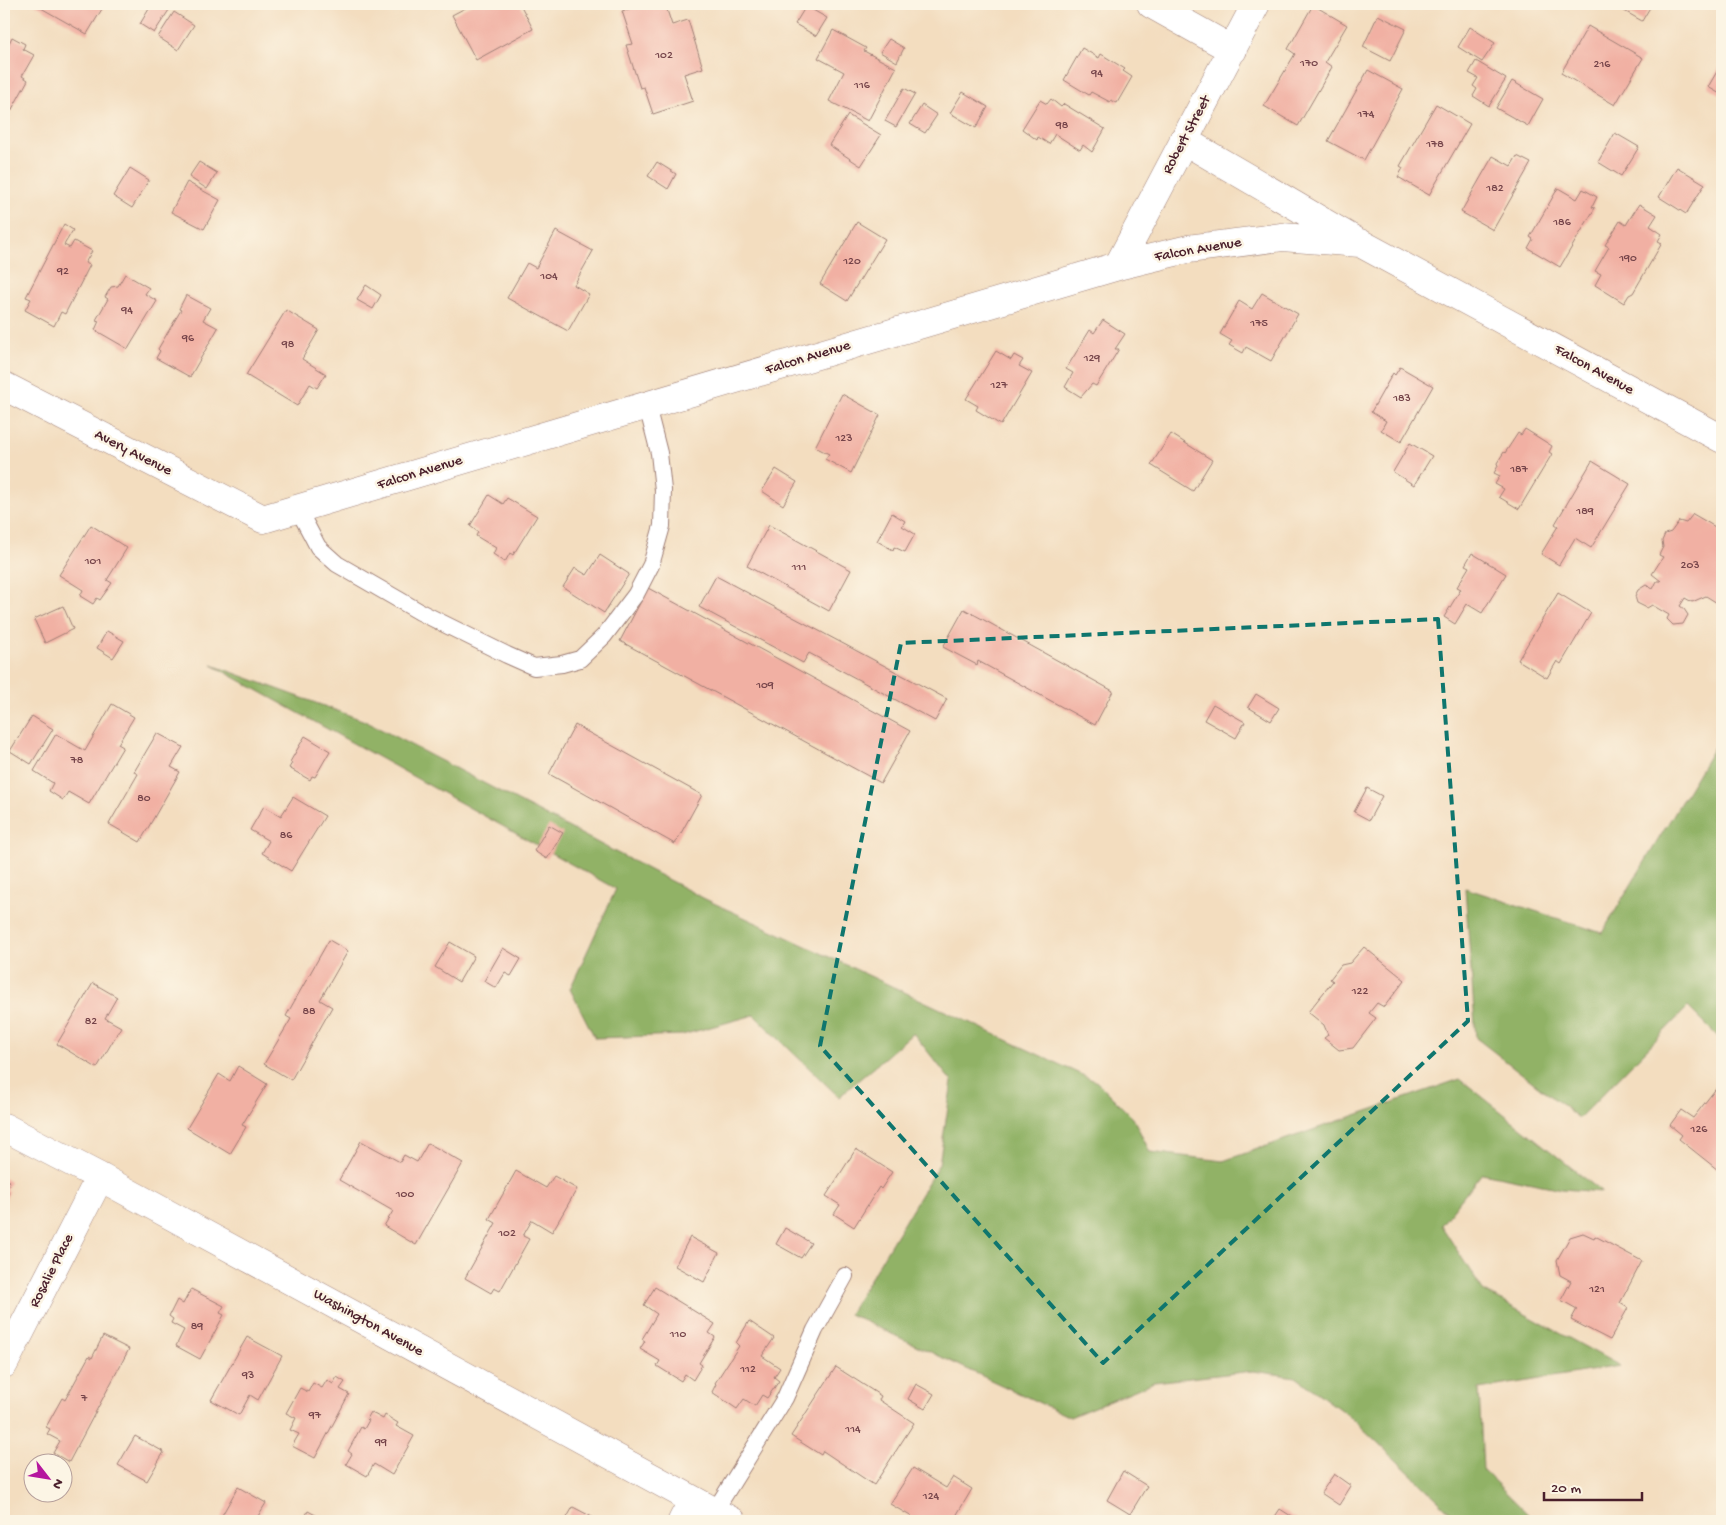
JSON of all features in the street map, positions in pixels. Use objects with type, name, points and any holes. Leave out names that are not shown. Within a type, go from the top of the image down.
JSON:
[{"type":"street","points":[[1151,4],[1233,50]]},
{"type":"street","name":"Robert Street","points":[[1118,266],[1256,4]]},
{"type":"street","name":"Falcon Avenue","points":[[1183,140],[1360,243],[1720,434]]},
{"type":"street","name":"Falcon Avenue","points":[[263,519],[1118,266],[1188,250],[1282,237],[1360,243]]},
{"type":"street","name":"Avery Avenue","points":[[4,386],[263,519]]},
{"type":"street","name":"Washington Avenue","points":[[4,1127],[100,1177],[705,1514]]},
{"type":"street","name":"Rosalie Place","points":[[4,1364],[100,1177]]},
{"type":"lane","points":[[298,509],[318,547],[337,564],[420,612],[534,667],[562,664],[580,659],[604,636],[636,594],[651,565],[662,526],[663,490],[659,453],[647,406]]},
{"type":"lane","points":[[705,1514],[785,1398],[815,1330],[845,1276]]},
{"type":"highlighted area","points":[[1438,619],[1468,1021],[1103,1363],[820,1046],[901,643]]},
{"type":"green space","points":[[212,665],[365,721],[705,899],[1097,1082],[1133,1118],[1150,1152],[1223,1161],[1460,1079],[1602,1192],[1562,1189],[1482,1173],[1441,1225],[1483,1291],[1620,1366],[1479,1389],[1483,1470],[1535,1521],[1460,1521],[1353,1419],[1296,1377],[1253,1371],[1154,1382],[1070,1417],[849,1314],[939,1164],[952,1082],[913,1033],[839,1097],[754,1015],[682,1035],[595,1038],[570,989],[616,889]]},
{"type":"green space","points":[[1722,734],[1722,1041],[1688,1007],[1579,1118],[1476,1038],[1465,888],[1602,933]]},
{"type":"building","points":[[34,4],[105,4],[87,34]]},
{"type":"building","points":[[152,4],[158,4],[169,10],[154,33],[140,24]]},
{"type":"building","points":[[165,4],[179,4],[176,10]]},
{"type":"building","points":[[473,4],[520,4],[533,29],[476,60],[452,15]]},
{"type":"building","points":[[645,4],[665,4],[672,25],[688,20],[703,68],[684,74],[693,101],[653,114],[644,87],[640,88],[626,45],[633,44],[622,11]]},
{"type":"building","points":[[1612,4],[1652,4],[1642,21]]},
{"type":"building","points":[[1313,5],[1347,25],[1325,62],[1332,67],[1298,126],[1264,106],[1295,54],[1288,49]]},
{"type":"building","points":[[806,6],[827,18],[816,36],[795,24]]},
{"type":"building","points":[[174,12],[194,25],[178,50],[158,37]]},
{"type":"building","points":[[1378,15],[1406,29],[1390,61],[1363,47]]},
{"type":"building","points":[[1588,26],[1643,58],[1615,105],[1561,73]]},
{"type":"building","points":[[1470,27],[1495,43],[1482,62],[1458,47]]},
{"type":"building","points":[[833,30],[866,48],[864,51],[896,68],[868,121],[829,101],[844,72],[818,58]]},
{"type":"building","points":[[12,37],[25,44],[23,49],[34,55],[22,76],[28,80],[11,111],[4,107],[4,54]]},
{"type":"building","points":[[889,39],[904,48],[897,62],[880,52]]},
{"type":"building","points":[[1082,48],[1099,58],[1101,54],[1125,69],[1123,71],[1132,77],[1117,103],[1111,100],[1110,102],[1091,92],[1089,95],[1064,80]]},
{"type":"building","points":[[1476,61],[1506,79],[1489,106],[1473,96],[1477,89],[1473,86],[1478,78],[1469,73]]},
{"type":"building","points":[[1719,68],[1722,69],[1722,95],[1708,87]]},
{"type":"building","points":[[1368,70],[1403,89],[1364,160],[1328,141]]},
{"type":"building","points":[[1512,81],[1543,99],[1528,126],[1496,108]]},
{"type":"building","points":[[904,88],[915,94],[896,127],[885,121]]},
{"type":"building","points":[[963,92],[988,107],[976,128],[950,113]]},
{"type":"building","points":[[1051,99],[1061,107],[1064,104],[1105,129],[1092,152],[1083,145],[1080,150],[1055,134],[1049,144],[1038,137],[1037,140],[1022,129],[1040,100],[1047,104]]},
{"type":"building","points":[[1436,104],[1470,124],[1429,195],[1398,177],[1403,168],[1400,166]]},
{"type":"building","points":[[922,105],[937,115],[925,133],[910,124]]},
{"type":"building","points":[[848,115],[881,135],[861,166],[829,145]]},
{"type":"building","points":[[1615,133],[1639,147],[1621,176],[1598,162]]},
{"type":"building","points":[[1493,156],[1511,166],[1517,156],[1531,163],[1493,230],[1461,212]]},
{"type":"building","points":[[199,162],[217,173],[207,189],[189,177]]},
{"type":"building","points":[[657,162],[676,174],[668,189],[648,176]]},
{"type":"building","points":[[1677,167],[1705,184],[1686,214],[1659,197]]},
{"type":"building","points":[[130,168],[149,180],[132,208],[113,196]]},
{"type":"building","points":[[187,182],[220,200],[204,229],[171,212]]},
{"type":"building","points":[[1558,188],[1577,199],[1583,189],[1597,197],[1592,207],[1595,208],[1560,267],[1528,248],[1533,239],[1530,237]]},
{"type":"building","points":[[1639,204],[1657,215],[1650,226],[1662,234],[1658,241],[1662,243],[1633,293],[1629,295],[1624,303],[1595,285],[1601,274],[1595,271],[1609,247],[1605,245],[1620,221],[1626,225]]},
{"type":"building","points":[[857,222],[885,239],[847,301],[820,284]]},
{"type":"building","points":[[64,224],[73,230],[64,245],[70,248],[74,241],[92,251],[85,263],[90,265],[65,314],[61,312],[54,326],[25,310],[31,299],[26,297]]},
{"type":"building","points":[[556,231],[593,251],[574,285],[589,294],[568,331],[507,298],[527,263],[536,268]]},
{"type":"building","points":[[125,274],[149,288],[145,294],[157,301],[128,349],[95,330],[99,321],[96,320],[108,299],[105,297],[111,287],[118,286]]},
{"type":"building","points":[[366,285],[381,295],[373,309],[357,300]]},
{"type":"building","points":[[1262,293],[1298,314],[1271,361],[1246,347],[1243,353],[1229,345],[1232,341],[1220,334],[1239,301],[1252,309]]},
{"type":"building","points":[[186,295],[210,308],[203,320],[218,328],[190,377],[156,358],[160,351],[158,349],[181,310],[179,309]]},
{"type":"building","points":[[286,310],[319,330],[302,359],[326,374],[317,388],[310,384],[297,406],[246,375]]},
{"type":"building","points":[[1103,320],[1125,334],[1115,349],[1119,349],[1096,386],[1092,384],[1081,397],[1065,387],[1073,373],[1066,369],[1090,330],[1094,333]]},
{"type":"building","points":[[996,351],[1011,360],[1014,355],[1023,360],[1019,366],[1032,373],[1001,425],[976,410],[978,406],[966,399]]},
{"type":"building","points":[[1400,367],[1433,386],[1401,442],[1381,430],[1386,421],[1371,412],[1393,373],[1395,375]]},
{"type":"building","points":[[842,394],[880,415],[851,473],[825,459],[829,454],[815,447]]},
{"type":"building","points":[[1525,429],[1552,446],[1549,452],[1552,454],[1519,509],[1499,497],[1504,489],[1495,484],[1500,476],[1494,473],[1498,466],[1497,463],[1504,452],[1518,433],[1521,435]]},
{"type":"building","points":[[1171,434],[1212,460],[1193,491],[1151,465]]},
{"type":"building","points":[[1410,443],[1432,456],[1414,485],[1393,472]]},
{"type":"building","points":[[1592,461],[1630,484],[1591,548],[1575,538],[1559,565],[1541,554],[1558,526],[1555,524]]},
{"type":"building","points":[[776,469],[797,482],[783,505],[762,491]]},
{"type":"building","points":[[489,495],[503,504],[507,498],[537,516],[513,555],[510,553],[505,562],[493,554],[496,548],[476,536],[478,532],[470,526]]},
{"type":"building","points":[[892,513],[905,521],[902,526],[915,534],[905,552],[894,547],[893,550],[877,541]]},
{"type":"building","points":[[1693,514],[1722,531],[1722,606],[1706,596],[1692,602],[1685,598],[1680,606],[1688,615],[1683,624],[1673,625],[1667,619],[1669,615],[1652,605],[1647,608],[1637,603],[1635,596],[1638,590],[1646,585],[1653,589],[1657,581],[1661,581],[1652,574],[1663,557],[1659,555],[1663,547],[1662,541],[1665,534],[1671,532],[1679,521],[1686,523]]},
{"type":"building","points":[[91,525],[127,548],[107,580],[112,583],[100,600],[97,598],[93,604],[80,596],[83,590],[59,575]]},
{"type":"building","points":[[769,525],[851,570],[829,611],[747,566]]},
{"type":"building","points":[[1472,553],[1506,574],[1482,613],[1467,604],[1455,624],[1444,617],[1461,589],[1457,587],[1469,567],[1465,565]]},
{"type":"building","points":[[600,555],[629,574],[604,613],[563,587],[575,568],[587,575]]},
{"type":"building","points":[[716,576],[947,699],[935,721],[809,653],[803,663],[699,607]]},
{"type":"building","points":[[648,588],[910,731],[881,783],[620,641]]},
{"type":"building","points":[[1558,593],[1591,613],[1561,664],[1557,661],[1547,678],[1518,660]]},
{"type":"building","points":[[63,606],[73,629],[45,643],[34,619]]},
{"type":"building","points":[[964,609],[1113,691],[1095,725],[978,661],[977,665],[943,647]]},
{"type":"building","points":[[107,631],[124,641],[113,658],[97,648]]},
{"type":"building","points":[[1256,694],[1279,708],[1271,721],[1248,707]]},
{"type":"building","points":[[112,704],[134,717],[118,744],[123,747],[89,804],[68,792],[63,800],[49,791],[53,783],[34,771],[56,734],[85,751]]},
{"type":"building","points":[[1213,704],[1245,722],[1236,738],[1204,720]]},
{"type":"building","points":[[32,716],[53,729],[31,764],[10,751]]},
{"type":"building","points":[[575,725],[702,795],[675,844],[549,774]]},
{"type":"building","points":[[157,733],[183,747],[171,767],[180,772],[140,842],[109,824],[138,774],[134,772]]},
{"type":"building","points":[[305,736],[330,751],[315,777],[312,776],[310,780],[289,768],[292,763],[290,762]]},
{"type":"building","points":[[1367,788],[1382,796],[1369,820],[1354,812]]},
{"type":"building","points":[[293,797],[325,816],[291,871],[262,853],[269,841],[250,830],[264,806],[281,816]]},
{"type":"building","points":[[549,825],[563,833],[547,859],[534,851]]},
{"type":"building","points":[[329,940],[348,951],[320,1000],[332,1007],[291,1080],[264,1064],[291,1019],[286,1016]]},
{"type":"building","points":[[450,942],[474,956],[459,982],[435,967]]},
{"type":"building","points":[[1364,947],[1405,980],[1384,1007],[1377,1003],[1369,1013],[1376,1018],[1353,1048],[1339,1050],[1324,1038],[1328,1035],[1324,1025],[1308,1012],[1333,981],[1330,979],[1341,965],[1350,963]]},
{"type":"building","points":[[503,948],[521,959],[511,976],[505,973],[496,988],[484,981]]},
{"type":"building","points":[[93,983],[117,997],[105,1018],[121,1027],[97,1068],[57,1044]]},
{"type":"building","points":[[238,1066],[267,1084],[242,1125],[246,1127],[230,1154],[187,1128],[219,1074],[230,1081]]},
{"type":"building","points":[[1722,1081],[1722,1165],[1718,1170],[1679,1139],[1682,1135],[1670,1125],[1681,1110],[1693,1118]]},
{"type":"building","points":[[361,1141],[400,1162],[404,1155],[417,1162],[428,1143],[463,1163],[416,1245],[384,1226],[393,1211],[339,1180]]},
{"type":"building","points":[[856,1149],[892,1172],[881,1189],[879,1187],[854,1227],[834,1214],[840,1205],[826,1196]]},
{"type":"building","points":[[516,1171],[546,1188],[554,1176],[577,1189],[552,1232],[532,1220],[523,1236],[529,1239],[500,1291],[494,1288],[491,1293],[465,1278],[496,1223],[489,1219]]},
{"type":"building","points":[[4,1178],[10,1182],[6,1190],[9,1192],[4,1202]]},
{"type":"building","points":[[785,1228],[811,1243],[801,1258],[776,1244]]},
{"type":"building","points":[[1583,1233],[1594,1238],[1595,1236],[1642,1261],[1620,1303],[1628,1308],[1610,1340],[1571,1320],[1577,1309],[1561,1300],[1571,1281],[1560,1275],[1557,1260],[1570,1237]]},
{"type":"building","points":[[690,1237],[719,1253],[704,1282],[675,1266]]},
{"type":"building","points":[[655,1287],[715,1324],[709,1333],[715,1337],[699,1363],[702,1365],[693,1380],[685,1374],[681,1381],[657,1366],[660,1361],[640,1349],[645,1341],[642,1339],[657,1314],[644,1305]]},
{"type":"building","points":[[191,1289],[224,1306],[220,1313],[224,1315],[200,1359],[176,1346],[184,1330],[171,1323],[173,1319],[169,1316],[177,1300],[183,1304]]},
{"type":"building","points":[[749,1321],[774,1338],[762,1356],[780,1368],[774,1377],[779,1381],[767,1398],[762,1395],[755,1406],[744,1399],[737,1409],[712,1392],[715,1383],[739,1346],[736,1343]]},
{"type":"building","points":[[103,1336],[129,1349],[72,1456],[72,1452],[54,1452],[60,1441],[47,1434],[50,1429],[46,1427],[62,1398],[65,1400],[89,1356],[92,1358]]},
{"type":"building","points":[[247,1337],[282,1356],[258,1400],[250,1395],[239,1415],[211,1400]]},
{"type":"building","points":[[836,1367],[881,1396],[879,1400],[914,1423],[874,1485],[823,1451],[821,1455],[791,1436]]},
{"type":"building","points":[[337,1377],[345,1382],[340,1389],[349,1394],[315,1458],[292,1446],[299,1434],[290,1430],[296,1418],[286,1413],[300,1388],[308,1392],[313,1383],[322,1388],[327,1380],[333,1384]]},
{"type":"building","points":[[916,1384],[934,1394],[925,1409],[908,1399]]},
{"type":"building","points":[[370,1412],[383,1419],[385,1415],[398,1423],[396,1426],[414,1436],[392,1475],[374,1464],[367,1476],[346,1464],[352,1454],[348,1451],[361,1427],[364,1429],[369,1420],[366,1419]]},
{"type":"building","points":[[135,1436],[164,1452],[147,1481],[118,1465]]},
{"type":"building","points":[[913,1468],[946,1488],[953,1477],[972,1489],[953,1521],[909,1521],[912,1517],[890,1504]]},
{"type":"building","points":[[1123,1471],[1147,1486],[1130,1514],[1107,1500]]},
{"type":"building","points":[[1334,1474],[1351,1486],[1339,1505],[1321,1493]]},
{"type":"building","points":[[238,1487],[266,1503],[255,1521],[229,1521],[221,1517]]},
{"type":"building","points":[[573,1507],[600,1521],[565,1521]]},
{"type":"building","points":[[1280,1509],[1299,1521],[1272,1521]]},
{"type":"building","points":[[308,1511],[327,1521],[303,1521]]}]
